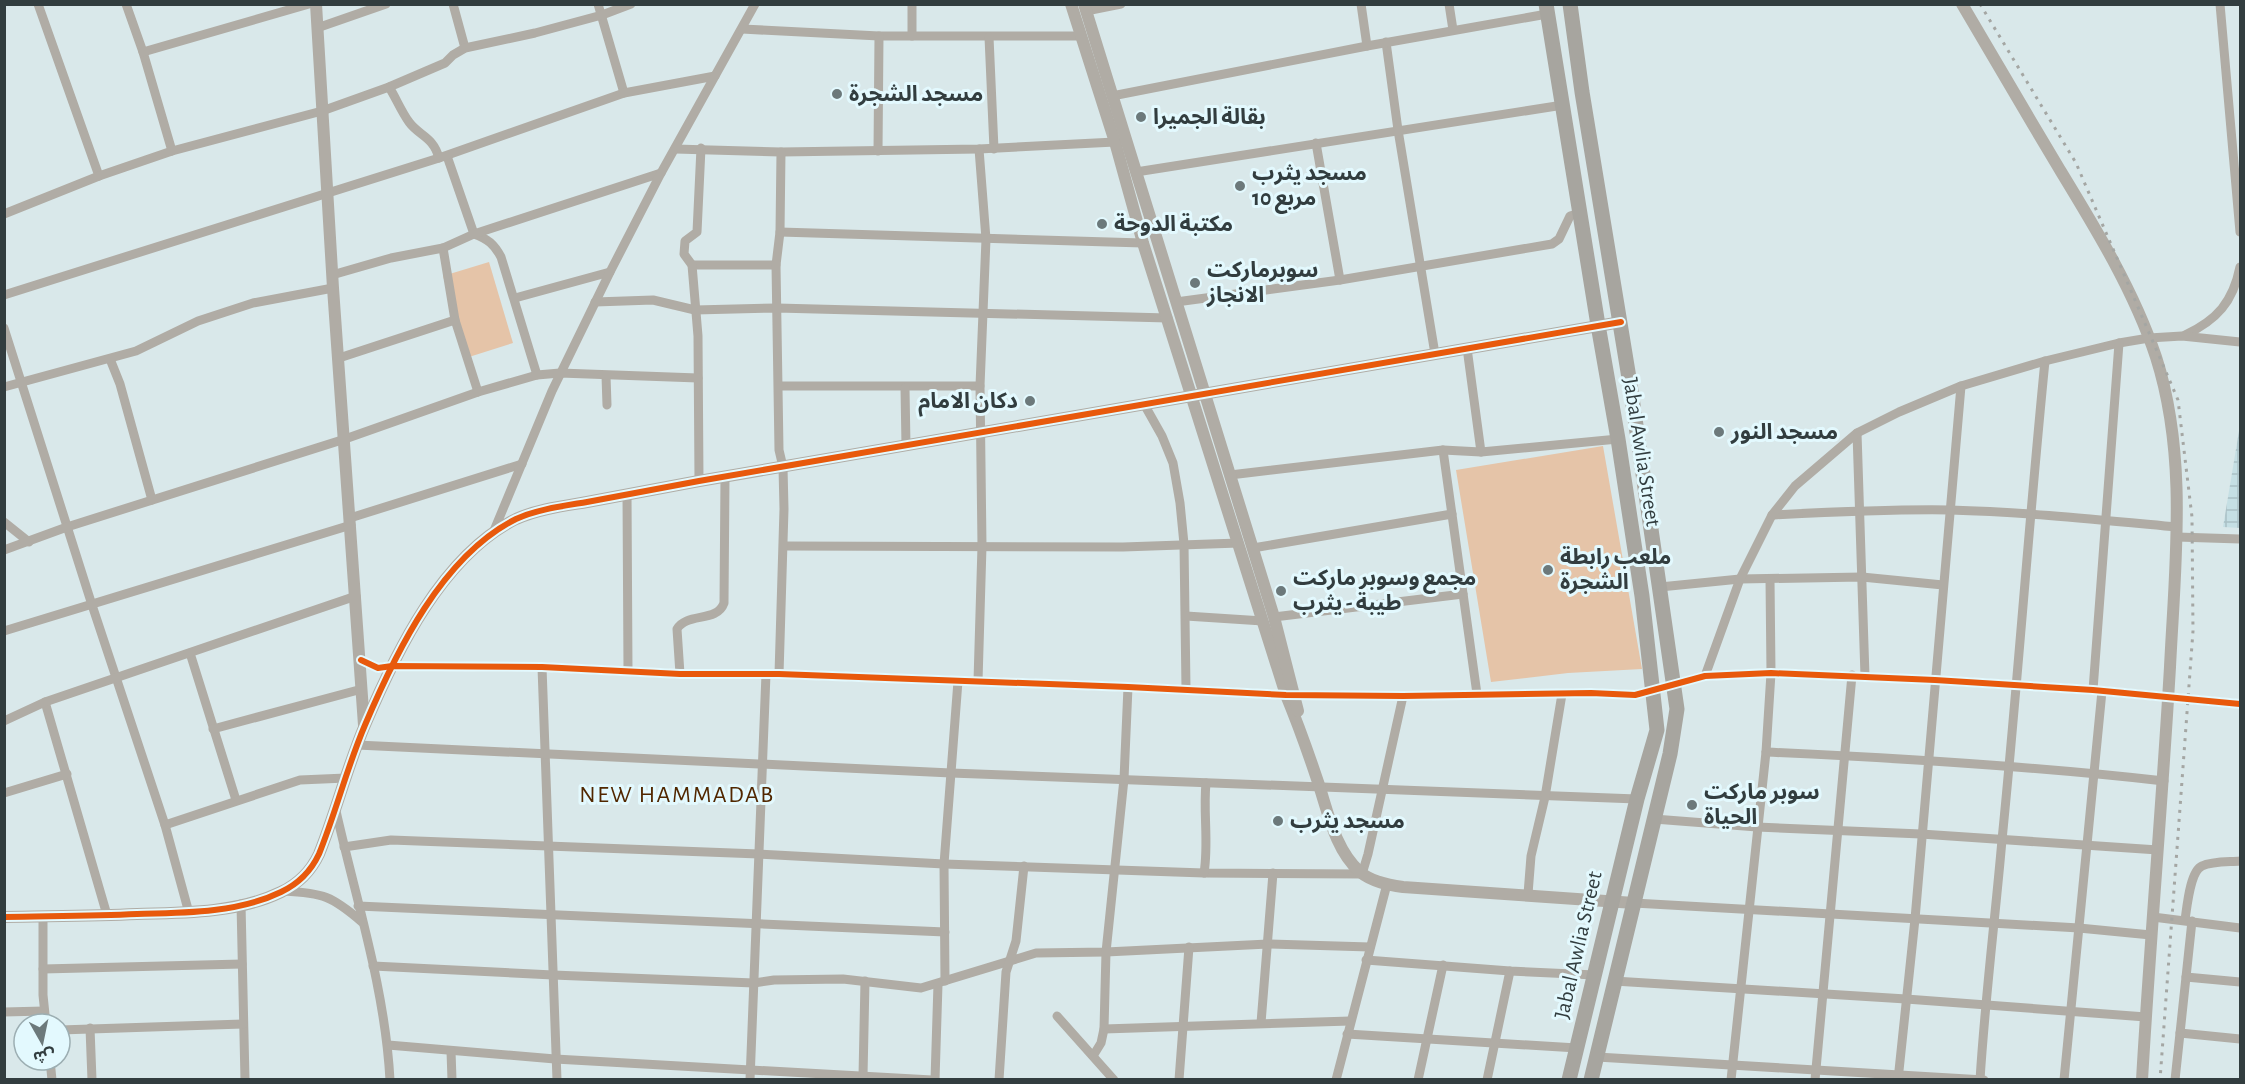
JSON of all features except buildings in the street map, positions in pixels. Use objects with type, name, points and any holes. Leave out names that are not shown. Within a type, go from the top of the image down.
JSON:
[{"type":"main road","name":"Jabal Awlia Street","points":[[1570,4],[1586,116],[1621,322],[1677,709],[1654,819],[1591,1080]]},
{"type":"main road","name":"Jabal Awlia Street","points":[[1547,9],[1642,596],[1657,730],[1636,799],[1569,1080]]},
{"type":"street","points":[[38,4],[99,176]]},
{"type":"street","points":[[126,4],[143,52],[172,151]]},
{"type":"street","points":[[143,52],[309,4]]},
{"type":"street","points":[[316,4],[332,274],[364,726]]},
{"type":"street","points":[[317,28],[386,4]]},
{"type":"street","points":[[453,4],[465,48]]},
{"type":"street","points":[[598,4],[624,93]]},
{"type":"street","points":[[4,214],[99,176],[172,151],[322,111],[389,87],[446,63],[453,55],[465,48],[602,15],[631,4]]},
{"type":"street","points":[[493,533],[560,373],[595,302],[661,172],[755,4]]},
{"type":"street","points":[[912,4],[912,36]]},
{"type":"street","points":[[1071,4],[1168,318],[1230,475],[1253,548],[1269,619],[1299,727],[1336,836],[1351,862],[1362,874]]},
{"type":"street","points":[[1121,4],[1085,8],[1176,302],[1198,394],[1239,543],[1269,619]]},
{"type":"street","points":[[1361,4],[1366,46]]},
{"type":"street","points":[[1449,4],[1453,30]]},
{"type":"street","points":[[1962,4],[2105,247],[2149,338],[2164,386],[2176,480],[2177,532],[2164,781],[2142,1080]]},
{"type":"street","points":[[2220,4],[2241,231]]},
{"type":"street","points":[[1112,96],[1453,30],[1547,9]]},
{"type":"street","points":[[742,29],[879,36],[1081,36]]},
{"type":"street","points":[[878,151],[879,36]]},
{"type":"street","points":[[989,37],[994,148]]},
{"type":"street","points":[[1386,42],[1435,354]]},
{"type":"street","points":[[4,295],[443,157],[624,93],[715,76]]},
{"type":"street","points":[[389,87],[410,124],[425,135],[443,157],[474,234]]},
{"type":"street","points":[[1136,172],[1563,105]]},
{"type":"street","points":[[675,149],[781,152],[878,151],[979,149],[1115,142]]},
{"type":"street","points":[[1316,143],[1340,280]]},
{"type":"street","points":[[699,481],[698,336],[692,265],[684,254],[685,241],[697,232],[701,148]]},
{"type":"street","points":[[978,681],[982,546],[980,386],[986,238],[979,149]]},
{"type":"street","points":[[779,674],[784,546],[783,467],[779,450],[780,386],[776,265],[780,232],[781,152]]},
{"type":"street","points":[[332,274],[391,258],[443,248],[474,234],[661,172]]},
{"type":"street","points":[[1176,302],[1340,280],[1552,244],[1559,239],[1570,216],[1580,213]]},
{"type":"street","points":[[780,232],[1143,243]]},
{"type":"street","points":[[474,234],[487,238],[501,256],[537,375]]},
{"type":"street","points":[[443,248],[455,320],[478,392]]},
{"type":"street","points":[[692,265],[776,265]]},
{"type":"street","points":[[2182,336],[2201,327],[2218,314],[2229,300],[2239,280],[2241,267]]},
{"type":"street","points":[[515,298],[610,272]]},
{"type":"street","points":[[4,387],[110,359],[144,347],[198,321],[253,303],[333,288]]},
{"type":"street","points":[[595,302],[653,300],[695,310],[777,308],[1168,318]]},
{"type":"street","points":[[339,358],[455,320]]},
{"type":"street","points":[[4,917],[189,913],[241,904],[282,891],[295,883],[315,864],[336,811],[364,726],[392,666],[417,621],[442,584],[464,558],[493,533],[515,519],[536,512],[699,481],[981,434],[1598,324],[1621,322]]},
{"type":"street","points":[[4,328],[165,825],[189,913]]},
{"type":"street","points":[[1705,676],[1740,579],[1772,515],[1796,486],[1857,433],[1899,412],[1961,386],[2045,361],[2119,343],[2182,336],[2241,342]]},
{"type":"street","points":[[2064,1080],[2095,773],[2107,521],[2119,343]]},
{"type":"street","points":[[1467,348],[1481,452]]},
{"type":"street","points":[[110,359],[120,384],[152,500]]},
{"type":"street","points":[[1597,1057],[1732,1064],[1815,1075],[1981,1079],[1984,1005],[2002,840],[2029,514],[2045,361]]},
{"type":"street","points":[[4,550],[67,527],[345,439],[478,392],[537,375],[560,373],[698,378]]},
{"type":"street","points":[[606,376],[608,405]]},
{"type":"street","points":[[780,386],[905,388],[980,386]]},
{"type":"street","points":[[1898,1077],[1915,919],[1961,386]]},
{"type":"street","points":[[905,388],[906,446]]},
{"type":"street","points":[[1144,404],[1162,436],[1173,463],[1184,544],[1186,689]]},
{"type":"street","points":[[1857,433],[1865,676]]},
{"type":"street","points":[[1230,475],[1443,450],[1481,452],[1618,439]]},
{"type":"street","points":[[1443,450],[1477,694]]},
{"type":"street","points":[[4,631],[92,605],[522,464]]},
{"type":"street","points":[[680,674],[677,629],[679,625],[716,614],[722,609],[724,603],[725,477]]},
{"type":"street","points":[[627,494],[628,670]]},
{"type":"street","points":[[1772,515],[1949,510],[2029,514],[2107,521],[2241,539]]},
{"type":"street","points":[[1253,548],[1452,514]]},
{"type":"street","points":[[4,522],[29,542]]},
{"type":"street","points":[[784,546],[1123,547],[1239,543]]},
{"type":"street","points":[[1660,587],[1740,579],[1862,577],[1943,585]]},
{"type":"street","points":[[1731,1080],[1766,752],[1771,673],[1770,579]]},
{"type":"street","points":[[1186,616],[1269,619],[1463,594]]},
{"type":"street","points":[[4,722],[45,702],[356,596]]},
{"type":"street","points":[[190,653],[236,800]]},
{"type":"street","points":[[361,660],[378,668],[392,666],[542,667],[680,674],[779,674],[1291,695],[1635,695],[1653,691],[1674,682],[1705,676],[1771,673],[1935,680],[2241,704]]},
{"type":"street","points":[[542,667],[557,1080]]},
{"type":"street","points":[[750,1075],[766,674]]},
{"type":"street","points":[[1815,1075],[1851,675]]},
{"type":"street","points":[[388,1046],[750,1075],[863,1076],[934,1080],[945,932],[944,864],[958,681]]},
{"type":"street","points":[[1093,1056],[1101,1043],[1104,1029],[1106,952],[1124,779],[1128,687]]},
{"type":"street","points":[[213,729],[362,689]]},
{"type":"street","points":[[1528,894],[1531,855],[1545,797],[1562,694]]},
{"type":"street","points":[[1362,874],[1403,696]]},
{"type":"street","points":[[45,702],[108,915]]},
{"type":"street","points":[[357,745],[951,773],[1636,799]]},
{"type":"street","points":[[1766,752],[1928,760],[2095,773],[2164,781]]},
{"type":"street","points":[[4,793],[66,774]]},
{"type":"street","points":[[165,825],[300,780],[346,778]]},
{"type":"street","points":[[1204,873],[1207,857],[1203,807],[1206,783]]},
{"type":"street","points":[[336,811],[373,966],[388,1046],[390,1080]]},
{"type":"street","points":[[1654,819],[2158,850]]},
{"type":"street","points":[[344,847],[391,840],[759,854],[944,864],[1204,873],[1362,874],[1387,884],[1413,888],[2079,928],[2151,935]]},
{"type":"street","points":[[2175,1080],[2186,977],[2193,876],[2199,868],[2210,864],[2241,861]]},
{"type":"street","points":[[999,1080],[1006,972],[1016,941],[1024,866]]},
{"type":"street","points":[[1261,1023],[1273,873]]},
{"type":"street","points":[[1336,1080],[1387,884]]},
{"type":"street","points":[[282,891],[322,894],[347,909],[362,922]]},
{"type":"street","points":[[241,904],[245,1080]]},
{"type":"street","points":[[358,906],[945,932]]},
{"type":"street","points":[[4,1012],[44,1011],[43,916]]},
{"type":"street","points":[[2153,916],[2241,928]]},
{"type":"street","points":[[373,966],[754,983],[792,979],[865,981],[912,988],[942,982],[1036,953],[1268,944],[1370,947]]},
{"type":"street","points":[[1179,1080],[1189,947]]},
{"type":"street","points":[[1366,960],[1594,975]]},
{"type":"street","points":[[43,969],[242,964]]},
{"type":"street","points":[[1418,1080],[1443,965]]},
{"type":"street","points":[[1487,1080],[1510,971]]},
{"type":"street","points":[[2186,977],[2241,981]]},
{"type":"street","points":[[863,1076],[865,981]]},
{"type":"street","points":[[1614,981],[2146,1017]]},
{"type":"street","points":[[1057,1016],[1114,1080]]},
{"type":"street","points":[[1104,1029],[1350,1021]]},
{"type":"street","points":[[72,1029],[243,1024]]},
{"type":"street","points":[[90,1028],[92,1080]]},
{"type":"street","points":[[2180,1033],[2241,1039]]},
{"type":"street","points":[[1347,1034],[1577,1048]]},
{"type":"street","points":[[451,1051],[452,1080]]},
{"type":"shaded area","points":[[489,262],[513,343],[469,357],[443,276]]},
{"type":"shaded area","points":[[2240,425],[2240,528],[2223,527]]},
{"type":"shaded area","name":"ملعب رابطة الشجرة","points":[[1603,446],[1642,669],[1568,673],[1491,682],[1456,470]]},
{"type":"railway","points":[[1980,4],[2076,163],[2178,400],[2192,517],[2193,631],[2160,1080]]},
{"type":"cycle path","points":[[4,917],[210,911],[264,899],[287,889],[298,881],[312,866],[319,854],[365,725],[391,667],[424,608],[466,557],[490,535],[524,516],[551,508],[699,481],[1621,322]]},
{"type":"cycle path","points":[[361,660],[378,668],[392,666],[542,667],[680,674],[779,674],[1286,695],[1591,693],[1635,695],[1705,676],[1771,673],[2093,690],[2240,704]]},
{"type":"place","name":"مسجد الشجرة","points":[[837,94]]},
{"type":"place","name":"بقالة الجميرا","points":[[1141,117]]},
{"type":"place","name":"مسجد يثرب مربع 10","points":[[1240,186]]},
{"type":"place","name":"مكتبة الدوحة","points":[[1102,224]]},
{"type":"place","name":"سوبرماركت الانجاز","points":[[1195,283]]},
{"type":"place","name":"دكان الامام","points":[[1030,401]]},
{"type":"place","name":"مسجد النور","points":[[1719,432]]},
{"type":"place","name":"ملعب رابطة الشجرة","points":[[1548,570]]},
{"type":"place","name":"مجمع وسوبر ماركت طيبة - يثرب","points":[[1281,591]]},
{"type":"place","name":"سوبر ماركت الحياة","points":[[1692,805]]},
{"type":"place","name":"مسجد يثرب","points":[[1278,821]]},
{"type":"district","name":"NEW HAMMADAB","points":[[677,795]]}]
